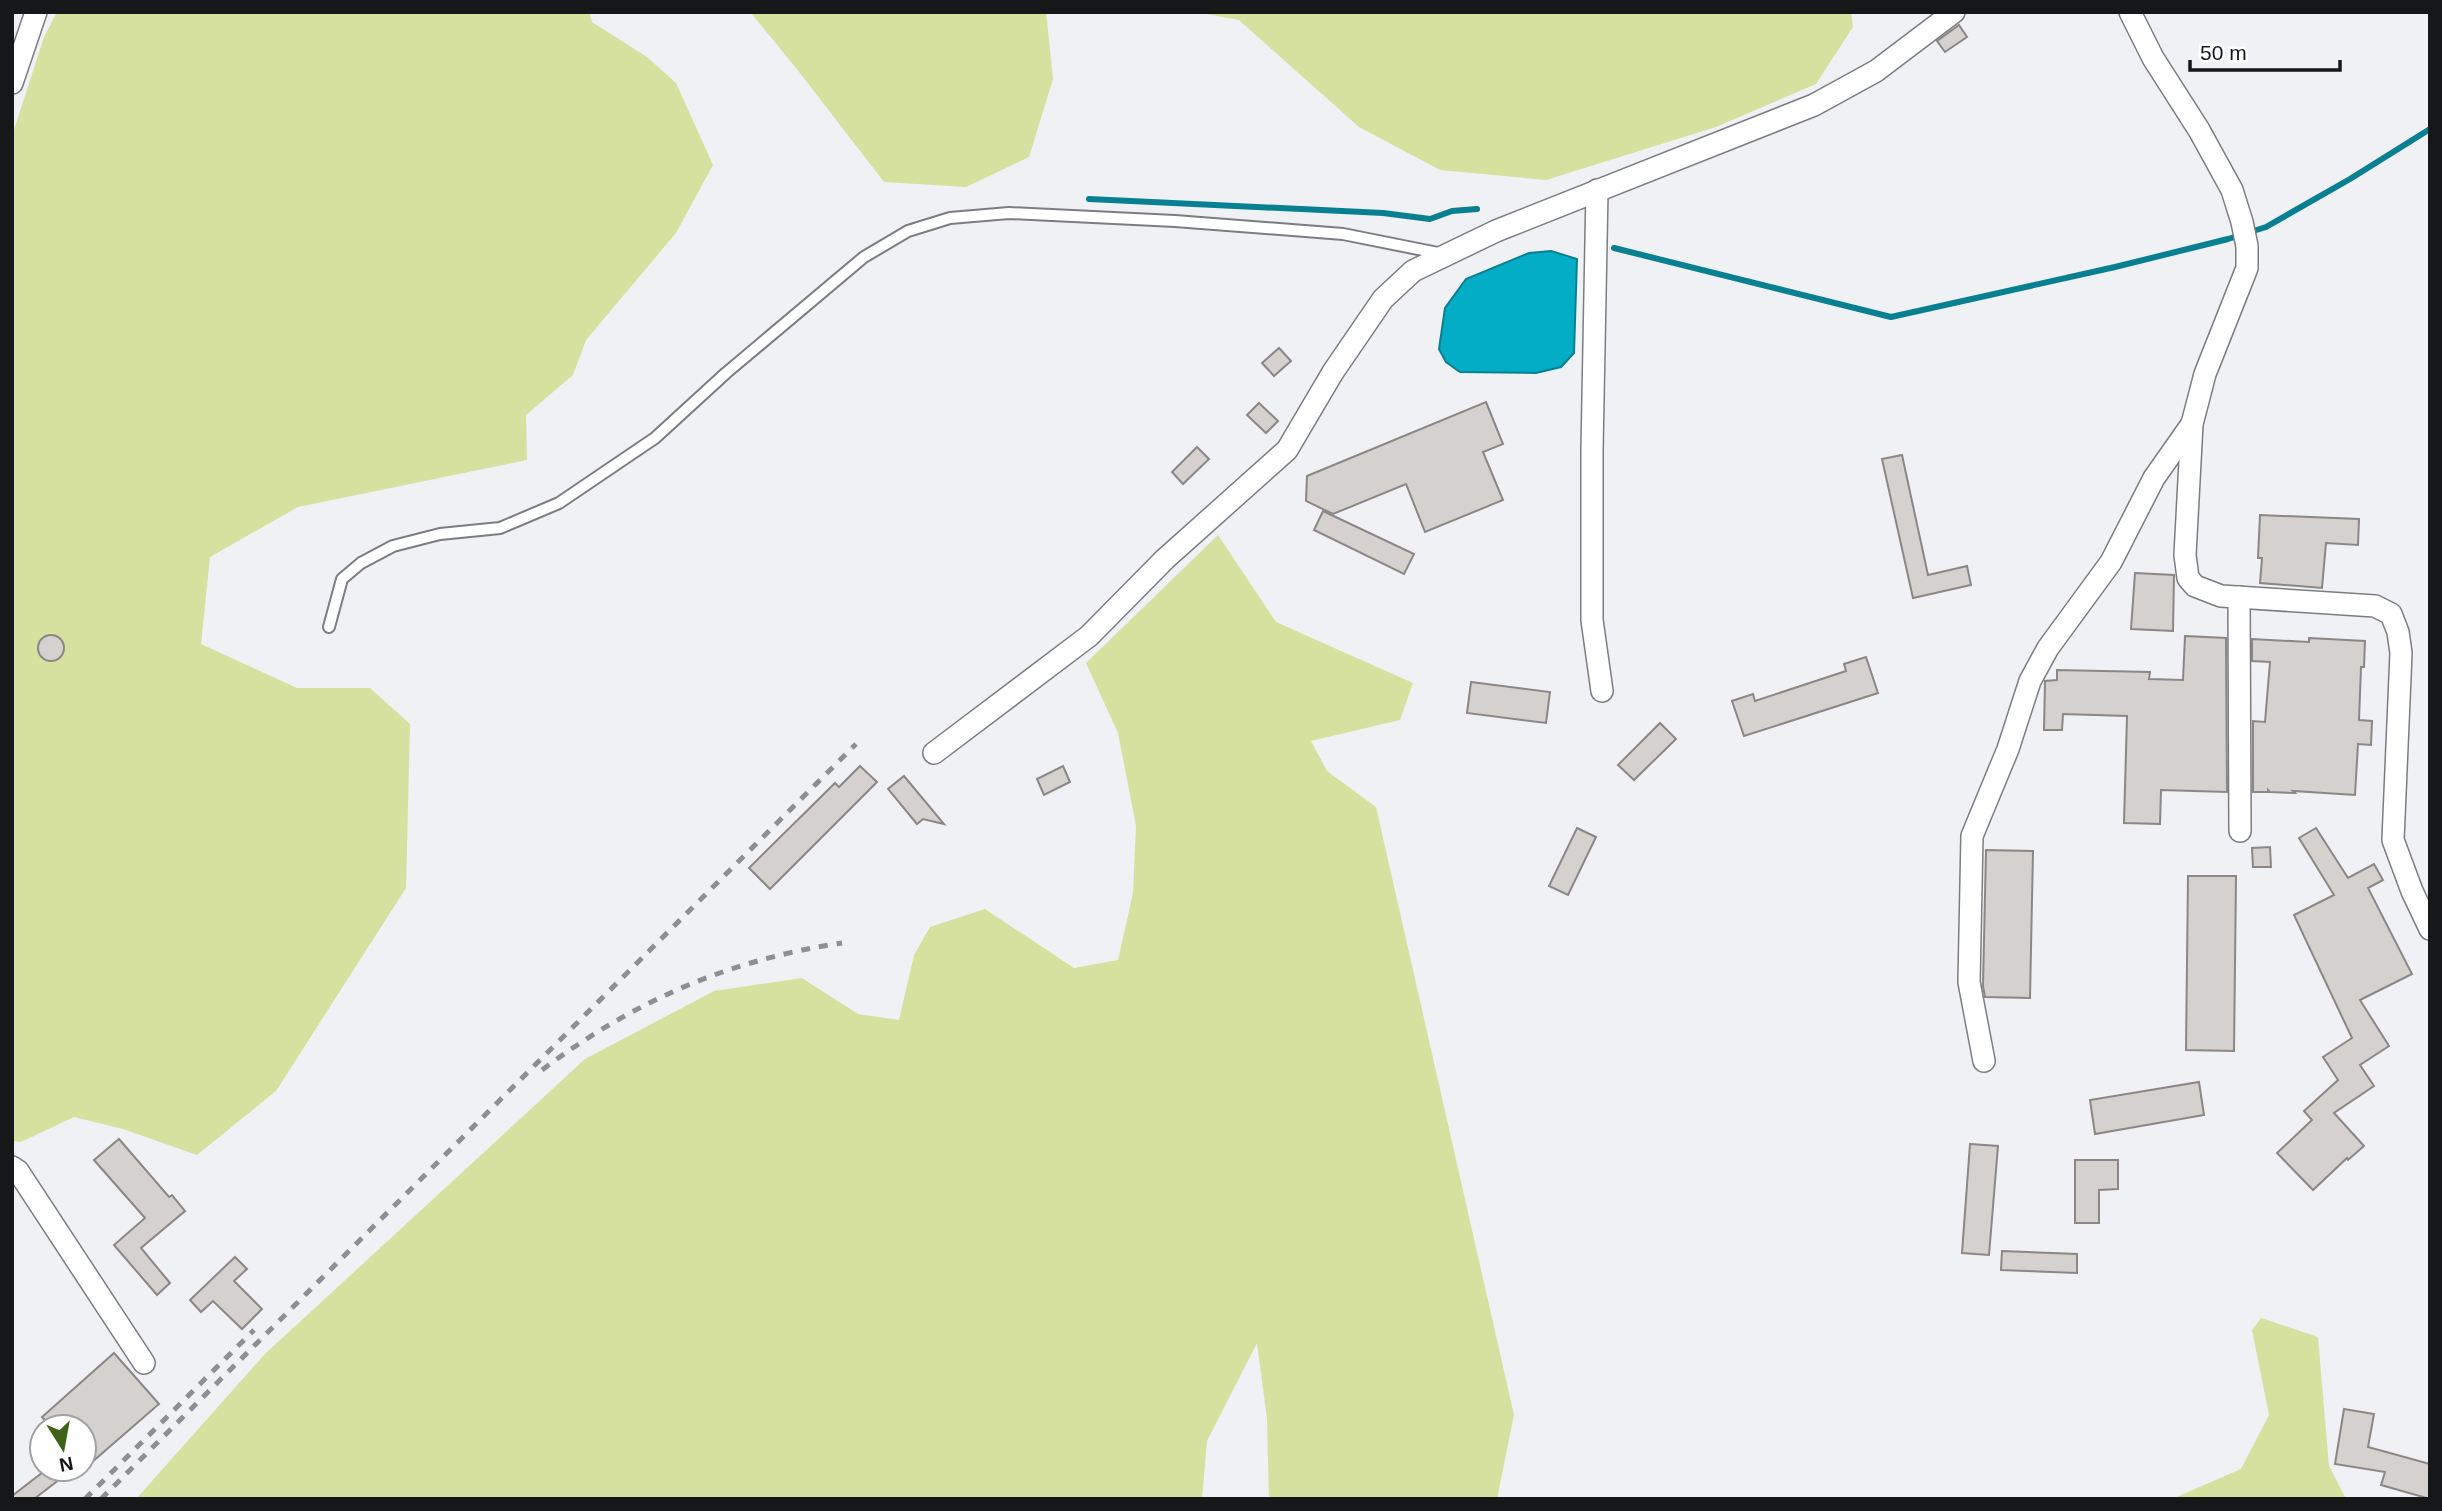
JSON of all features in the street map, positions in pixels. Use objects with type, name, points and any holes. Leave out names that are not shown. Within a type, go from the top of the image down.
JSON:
[{"type":"street","points":[[12,83],[36,12]]},
{"type":"street","points":[[934,753],[1090,636],[1165,559],[1287,450],[1333,372],[1383,299],[1413,271],[1496,231],[1814,105],[1876,71],[1954,12]]},
{"type":"street","points":[[2130,12],[2153,58],[2199,130],[2232,190],[2247,246],[2247,268],[2205,374],[2192,424],[2185,555],[2188,578],[2195,586],[2221,596],[2375,606],[2391,614],[2398,632],[2401,653],[2393,840],[2430,929]]},
{"type":"street","points":[[1597,190],[1592,436],[1592,620],[1602,691]]},
{"type":"street","points":[[1984,1060],[1969,982],[1972,836],[2008,749],[2030,681],[2048,649],[2111,562],[2154,478],[2192,424]]},
{"type":"street","points":[[2239,597],[2240,831]]},
{"type":"street","points":[[12,1167],[18,1171],[144,1363]]},
{"type":"lane","points":[[329,627],[342,579],[361,563],[393,546],[440,534],[500,528],[559,503],[655,438],[726,373],[864,257],[908,231],[950,218],[1009,213],[1175,221],[1343,234],[1445,255]]},
{"type":"green space","points":[[57,12],[589,12],[592,22],[647,57],[676,83],[713,165],[676,233],[586,340],[573,375],[526,415],[527,460],[298,507],[210,557],[201,644],[297,688],[370,688],[410,724],[406,888],[276,1091],[197,1155],[123,1129],[74,1117],[21,1142],[12,1141],[12,136],[44,37]]},
{"type":"green space","points":[[750,12],[1046,12],[1053,79],[1029,157],[966,187],[884,182]]},
{"type":"green space","points":[[1195,12],[1851,12],[1853,27],[1816,84],[1716,127],[1546,180],[1440,170],[1359,127],[1239,20]]},
{"type":"green space","points":[[1218,535],[1276,622],[1413,683],[1400,720],[1311,741],[1327,771],[1376,807],[1514,1415],[1497,1499],[1269,1499],[1267,1419],[1257,1343],[1207,1441],[1202,1499],[136,1499],[265,1354],[585,1059],[714,991],[802,978],[858,1014],[899,1020],[914,955],[930,927],[985,909],[1074,968],[1118,960],[1133,893],[1136,826],[1118,733],[1086,663]]},
{"type":"green space","points":[[2261,1318],[2318,1337],[2329,1466],[2346,1499],[2172,1499],[2241,1469],[2269,1415],[2252,1330]]},
{"type":"water","points":[[1551,251],[1577,259],[1574,353],[1561,367],[1536,373],[1460,372],[1446,362],[1439,349],[1445,308],[1466,279],[1529,253]]},
{"type":"building","points":[[1959,25],[1967,37],[1945,52],[1937,41]]},
{"type":"building","points":[[1279,348],[1291,361],[1274,376],[1262,363]]},
{"type":"building","points":[[1486,402],[1503,444],[1483,452],[1503,500],[1425,532],[1406,484],[1333,514],[1306,501],[1307,476]]},
{"type":"building","points":[[1259,403],[1278,421],[1266,433],[1247,415]]},
{"type":"building","points":[[1197,447],[1209,459],[1183,484],[1172,472]]},
{"type":"building","points":[[1902,455],[1928,575],[1967,566],[1971,585],[1913,598],[1882,459]]},
{"type":"building","points":[[1323,511],[1414,554],[1404,574],[1314,530]]},
{"type":"building","points":[[2260,515],[2359,519],[2358,545],[2326,543],[2322,588],[2260,583]]},
{"type":"building","points":[[2135,573],[2174,575],[2173,631],[2131,629]]},
{"type":"building","points":[[51,635],[60,639],[64,648],[60,657],[51,661],[42,657],[38,648],[42,639]]},
{"type":"building","points":[[2185,636],[2226,638],[2227,792],[2161,790],[2160,824],[2124,823],[2127,716],[2063,714],[2062,730],[2044,730],[2045,681],[2057,680],[2057,670],[2150,672],[2149,679],[2183,680]]},
{"type":"building","points":[[2309,638],[2365,641],[2359,720],[2372,721],[2371,745],[2358,744],[2355,795],[2268,790],[2253,792],[2253,721],[2265,722],[2270,662],[2252,661],[2252,639],[2309,642]]},
{"type":"building","points":[[1866,657],[1878,693],[1744,736],[1732,701],[1753,694],[1755,701],[1846,671],[1844,664]]},
{"type":"building","points":[[1471,682],[1550,692],[1546,723],[1467,713]]},
{"type":"building","points":[[1660,723],[1676,739],[1634,780],[1618,765]]},
{"type":"building","points":[[860,766],[877,782],[770,889],[749,868],[835,783],[839,787]]},
{"type":"building","points":[[1063,766],[1070,782],[1044,795],[1037,779]]},
{"type":"building","points":[[904,776],[944,824],[923,819],[917,824],[888,789]]},
{"type":"building","points":[[1577,828],[1596,837],[1568,895],[1549,886]]},
{"type":"building","points":[[2316,828],[2348,878],[2374,864],[2383,880],[2368,888],[2412,974],[2360,1000],[2389,1046],[2360,1065],[2374,1086],[2334,1113],[2364,1146],[2313,1190],[2277,1153],[2312,1120],[2304,1111],[2338,1080],[2323,1057],[2352,1038],[2294,915],[2334,895],[2299,838]]},
{"type":"building","points":[[2270,847],[2271,867],[2253,867],[2252,848]]},
{"type":"building","points":[[1986,850],[2033,851],[2030,998],[1985,997]]},
{"type":"building","points":[[2188,876],[2236,876],[2234,1051],[2186,1050]]},
{"type":"building","points":[[2199,1082],[2204,1115],[2095,1134],[2090,1100]]},
{"type":"building","points":[[119,1139],[169,1197],[172,1195],[185,1211],[141,1248],[170,1283],[157,1295],[114,1245],[145,1218],[94,1160]]},
{"type":"building","points":[[1970,1144],[1998,1146],[1989,1255],[1962,1253]]},
{"type":"building","points":[[2075,1160],[2118,1160],[2118,1189],[2099,1190],[2099,1223],[2075,1223]]},
{"type":"building","points":[[2002,1251],[2077,1254],[2077,1273],[2001,1270]]},
{"type":"building","points":[[235,1257],[247,1269],[234,1281],[262,1309],[242,1329],[213,1301],[201,1312],[190,1300]]},
{"type":"building","points":[[114,1353],[159,1404],[98,1457],[98,1413],[46,1413]]},
{"type":"building","points":[[2344,1409],[2374,1414],[2368,1447],[2430,1464],[2430,1499],[2381,1485],[2385,1472],[2335,1464]]},
{"type":"building","points":[[29,1483],[55,1483],[34,1499],[12,1499],[12,1496]]},
{"type":"waterway","points":[[1614,248],[1891,317],[2115,267],[2266,227],[2430,129]]},
{"type":"waterway","points":[[1089,199],[1383,213],[1430,219],[1452,211],[1477,209]]},
{"type":"railway","points":[[101,1499],[856,744]]},
{"type":"railway","points":[[542,1070],[612,1023],[684,987],[760,960],[842,943]]},
{"type":"railway","points":[[85,1499],[254,1330]]}]
